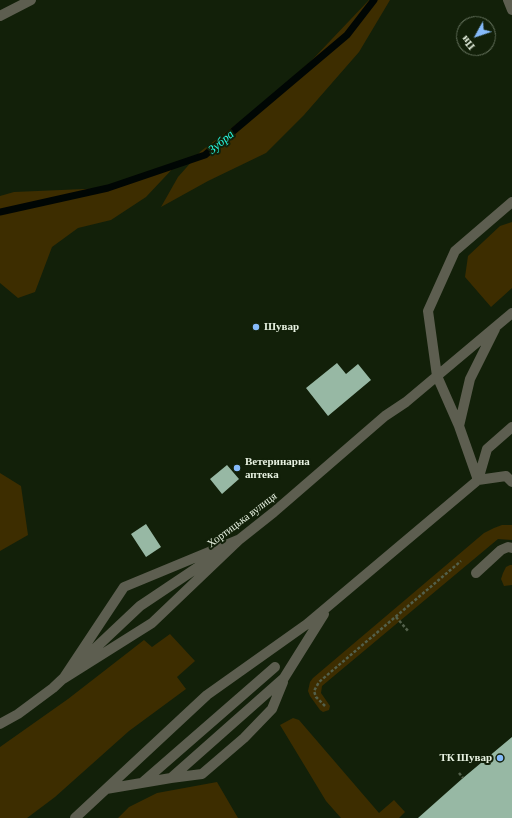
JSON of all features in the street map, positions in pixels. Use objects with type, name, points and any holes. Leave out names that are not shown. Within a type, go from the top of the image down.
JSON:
[{"type":"street","points":[[0,16],[31,0]]},
{"type":"street","points":[[508,0],[512,10]]},
{"type":"street","points":[[478,480],[459,426],[437,376],[428,311],[455,251],[512,202]]},
{"type":"street","name":"Хортицька вулиця","points":[[0,724],[18,714],[53,688],[140,606],[240,539],[274,512],[385,416],[406,402],[512,313]]},
{"type":"street","points":[[459,426],[470,379],[497,326]]},
{"type":"street","points":[[75,818],[207,695],[307,624],[478,480],[487,449],[512,427]]},
{"type":"street","points":[[478,480],[509,479]]},
{"type":"street","points":[[63,679],[124,587],[240,539]]},
{"type":"street","points":[[63,679],[152,623],[240,539]]},
{"type":"street","points":[[476,573],[501,550],[508,547],[512,548]]},
{"type":"street","points":[[106,789],[143,782],[202,774],[244,738],[272,709],[284,678],[329,606]]},
{"type":"street","points":[[143,782],[275,667]]},
{"type":"street","points":[[171,778],[284,678]]},
{"type":"path","points":[[324,706],[316,697],[314,691],[319,682],[466,558]]},
{"type":"path","points":[[396,617],[409,632]]},
{"type":"path","points":[[459,773],[463,778]]},
{"type":"shaded area","points":[[369,0],[390,0],[359,52],[304,115],[266,153],[208,181],[161,207],[178,177],[201,151],[259,107],[312,60]]},
{"type":"shaded area","points":[[178,163],[146,197],[111,220],[78,228],[52,247],[35,292],[18,298],[0,283],[0,196],[14,192],[108,188],[146,173]]},
{"type":"shaded area","points":[[512,222],[512,288],[491,307],[465,277],[468,256],[500,226]]},
{"type":"shaded area","points":[[0,473],[21,486],[28,535],[0,551]]},
{"type":"shaded area","points":[[502,525],[512,525],[512,540],[498,539],[322,686],[321,693],[330,706],[329,710],[323,712],[320,710],[308,691],[310,682],[313,678],[484,533]]},
{"type":"shaded area","points":[[512,565],[512,585],[504,586],[501,579],[506,567]]},
{"type":"shaded area","points":[[170,634],[195,661],[177,677],[186,689],[129,731],[55,797],[27,818],[0,818],[0,747],[68,699],[144,640],[152,647]]},
{"type":"shaded area","points":[[293,718],[299,720],[379,813],[394,800],[405,812],[399,818],[341,818],[326,801],[280,725]]},
{"type":"shaded area","points":[[217,782],[238,818],[118,818],[129,807],[157,793]]},
{"type":"building","points":[[337,363],[346,374],[358,364],[371,380],[328,416],[306,388]]},
{"type":"building","points":[[227,465],[239,479],[222,494],[210,479]]},
{"type":"building","points":[[146,524],[161,547],[146,557],[131,534]]},
{"type":"building","name":"ТК Шувар","points":[[512,737],[512,818],[418,818],[463,778]]},
{"type":"waterway","name":"Зубра","points":[[0,212],[108,188],[205,155],[347,35],[374,0]]},
{"type":"place","name":"Шувар","points":[[256,327]]},
{"type":"place","name":"Ветеринарна аптека","points":[[237,468]]},
{"type":"place","name":"ТК Шувар","points":[[500,758]]}]
